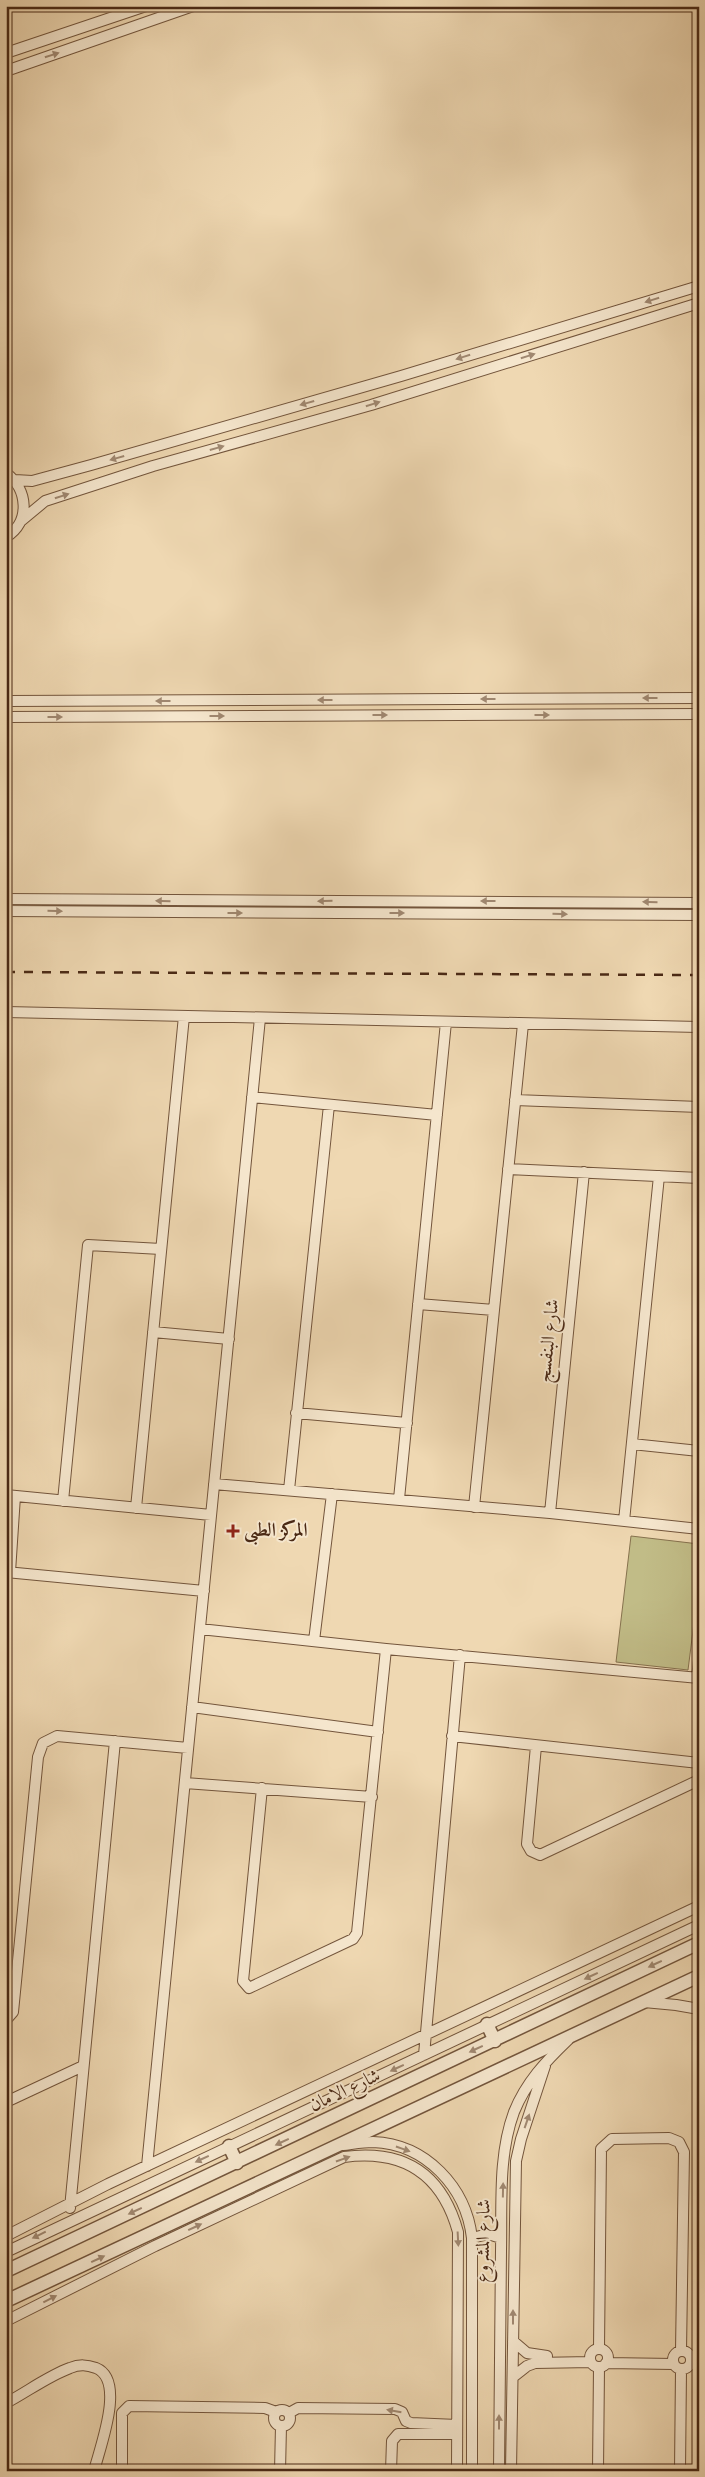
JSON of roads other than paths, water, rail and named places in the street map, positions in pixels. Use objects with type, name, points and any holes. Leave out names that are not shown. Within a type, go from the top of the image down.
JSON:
[{"type":"street","points":[[6,53],[146,6]]},
{"type":"street","points":[[6,71],[193,6]]},
{"type":"street","points":[[10,477],[38,480],[420,370],[699,286]]},
{"type":"street","points":[[7,538],[21,521],[45,501],[153,466],[371,405],[699,304]]},
{"type":"street","points":[[149,449],[153,466]]},
{"type":"street","points":[[10,477],[20,487],[24,504],[21,521]]},
{"type":"street","points":[[7,701],[699,698]]},
{"type":"street","points":[[122,717],[123,701]]},
{"type":"street","points":[[6,717],[699,714]]},
{"type":"street","points":[[6,899],[699,903]]},
{"type":"street","points":[[6,911],[699,915]]},
{"type":"street","points":[[6,1012],[699,1028]]},
{"type":"street","points":[[136,1508],[184,1016]]},
{"type":"street","points":[[147,2166],[260,1018]]},
{"type":"street","points":[[399,1499],[446,1022]]},
{"type":"street","points":[[474,1506],[523,1024]]},
{"type":"street","points":[[252,1097],[437,1115]]},
{"type":"street","points":[[515,1100],[699,1107]]},
{"type":"street","points":[[289,1490],[329,1105]]},
{"type":"street","points":[[508,1169],[699,1178]]},
{"type":"street","name":"شارع البنفسج","points":[[550,1513],[584,1172]]},
{"type":"street","points":[[624,1521],[659,1176]]},
{"type":"street","points":[[63,1501],[88,1245],[161,1249]]},
{"type":"street","points":[[418,1304],[494,1310]]},
{"type":"street","points":[[153,1332],[228,1339]]},
{"type":"street","points":[[296,1413],[407,1423]]},
{"type":"street","points":[[632,1444],[699,1451]]},
{"type":"street","points":[[214,1484],[550,1513],[699,1529]]},
{"type":"street","points":[[314,1641],[332,1494]]},
{"type":"street","points":[[204,1591],[8,1572],[11,1495],[211,1515]]},
{"type":"street","points":[[200,1629],[386,1649],[698,1678],[699,1660]]},
{"type":"street","points":[[262,1788],[243,1981],[249,1988],[353,1939],[359,1927],[386,1649]]},
{"type":"street","points":[[424,2054],[460,1655]]},
{"type":"street","points":[[192,1707],[378,1732]]},
{"type":"street","points":[[6,2020],[13,2012],[40,1750],[47,1739],[57,1736],[188,1748]]},
{"type":"street","points":[[452,1736],[699,1763]]},
{"type":"street","points":[[70,2220],[115,1741]]},
{"type":"street","points":[[536,1746],[527,1844],[531,1851],[540,1855],[699,1780]]},
{"type":"street","points":[[185,1783],[372,1797]]},
{"type":"street","points":[[6,2236],[147,2166],[699,1906]]},
{"type":"street","points":[[6,2252],[70,2220],[699,1926]]},
{"type":"street","name":"شارع الامان","points":[[6,2271],[699,1943]]},
{"type":"street","points":[[6,2301],[699,1976]]},
{"type":"street","points":[[643,2002],[676,2004],[699,2009]]},
{"type":"street","points":[[488,2024],[495,2040]]},
{"type":"street","name":"شارع المشروع","points":[[499,2471],[503,2168],[509,2129],[523,2093],[547,2061],[574,2035]]},
{"type":"street","points":[[511,2471],[516,2161],[521,2139],[547,2061]]},
{"type":"street","points":[[6,2102],[83,2066]]},
{"type":"street","points":[[598,2471],[601,2149],[612,2139],[668,2138],[679,2142],[684,2152],[686,2361],[680,2471]]},
{"type":"street","name":"شارع المشروع","points":[[337,2146],[372,2142],[405,2149],[428,2161],[457,2191],[468,2213],[472,2238],[474,2385],[472,2471]]},
{"type":"street","points":[[229,2146],[237,2163]]},
{"type":"street","points":[[6,2321],[155,2246],[344,2157],[366,2154],[388,2156],[408,2164],[427,2176],[441,2192],[452,2210],[458,2232],[457,2471]]},
{"type":"street","points":[[472,2238],[488,2234],[501,2238]]},
{"type":"street","points":[[500,2297],[513,2298]]},
{"type":"street","points":[[513,2341],[527,2353],[536,2356],[686,2361]]},
{"type":"street","points":[[513,2378],[527,2366],[535,2363],[598,2359]]},
{"type":"street","points":[[6,2403],[70,2368],[86,2364],[101,2370],[111,2383],[112,2399],[94,2471]]},
{"type":"street","points":[[458,2386],[474,2385]]},
{"type":"street","points":[[122,2471],[122,2413],[129,2406],[264,2408],[276,2412],[283,2409],[289,2413]]},
{"type":"street","points":[[289,2413],[298,2408],[395,2410],[402,2412],[406,2421],[411,2423],[457,2430]]},
{"type":"street","points":[[276,2412],[274,2419],[281,2426],[280,2471]]},
{"type":"street","points":[[281,2426],[288,2424],[289,2413]]},
{"type":"street","points":[[391,2471],[392,2441],[398,2434],[457,2430]]},
{"type":"railway","points":[[6,972],[699,975]]},
{"type":"place","name":"المركز الطبى","points":[[233,1531]]}]
